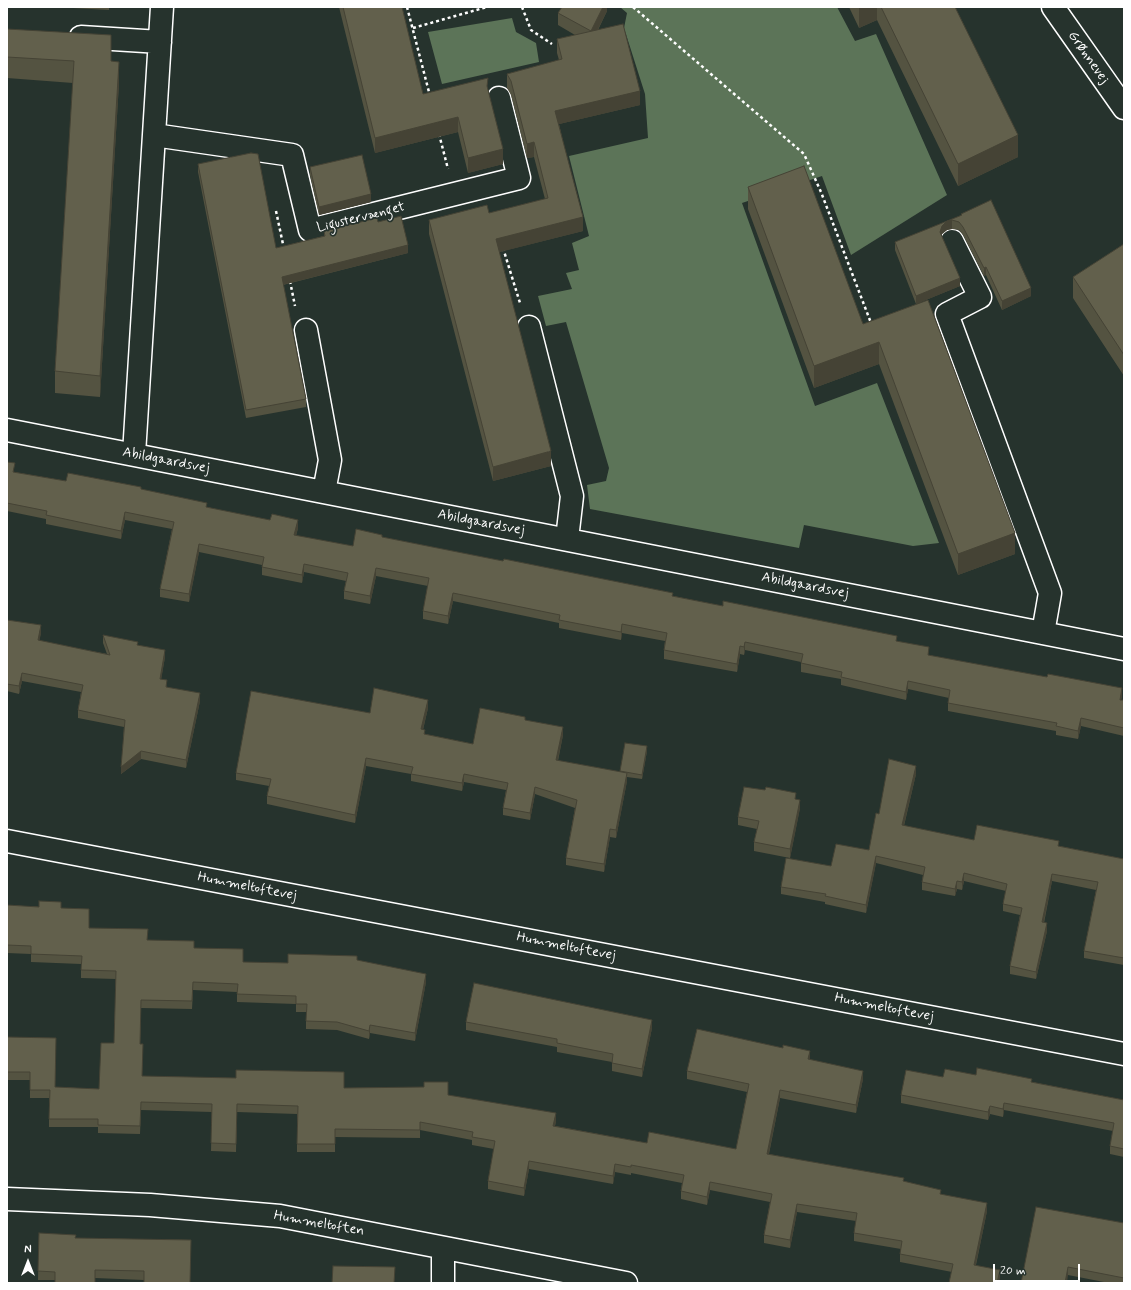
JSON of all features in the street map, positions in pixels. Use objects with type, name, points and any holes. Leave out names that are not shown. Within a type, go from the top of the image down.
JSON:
[{"type":"street","points":[[134,454],[162,7]]},
{"type":"street","name":"Grønnevej","points":[[1053,7],[1123,104]]},
{"type":"street","points":[[60,36],[160,42]]},
{"type":"street","name":"Ligustervænget","points":[[154,135],[292,155],[310,230],[519,178],[499,98]]},
{"type":"street","points":[[952,241],[980,296],[947,314],[1050,593],[1043,633]]},
{"type":"street","points":[[529,327],[572,496],[567,539]]},
{"type":"street","points":[[306,330],[330,460],[324,492]]},
{"type":"street","name":"Abildgaardsvej","points":[[7,430],[1124,649]]},
{"type":"street","name":"Hummeltoftevej","points":[[7,841],[1124,1054]]},
{"type":"street","name":"Hummeltoften","points":[[7,1199],[150,1205],[280,1216],[626,1283]]},
{"type":"street","points":[[443,1248],[443,1283]]},
{"type":"path","points":[[407,7],[432,104]]},
{"type":"path","points":[[412,28],[487,7]]},
{"type":"path","points":[[522,7],[531,30],[552,44]]},
{"type":"path","points":[[633,7],[804,154],[821,192],[872,328]]},
{"type":"path","points":[[437,126],[454,194]]},
{"type":"path","points":[[275,204],[284,250]]},
{"type":"path","points":[[502,245],[522,311],[529,327]]},
{"type":"path","points":[[290,280],[298,318],[306,330]]},
{"type":"green space","points":[[620,7],[837,7],[855,41],[876,34],[947,195],[851,255],[822,176],[742,203],[815,406],[877,383],[939,543],[913,546],[804,525],[799,548],[590,509],[587,485],[606,481],[609,468],[566,322],[546,326],[538,296],[572,289],[566,273],[579,270],[572,243],[589,236],[569,156],[648,138],[645,94],[624,28],[627,13]]},
{"type":"green space","points":[[512,18],[516,32],[536,43],[539,62],[442,84],[428,32]]},
{"type":"building","points":[[343,7],[402,7],[423,94],[488,78],[487,86],[503,149],[468,158],[458,117],[375,138]]},
{"type":"building","points":[[562,7],[603,7],[591,31],[558,13]]},
{"type":"building","points":[[881,7],[955,7],[1018,135],[958,164]]},
{"type":"building","points":[[623,24],[640,91],[555,111],[583,217],[496,239],[551,451],[493,467],[429,220],[487,205],[489,213],[548,198],[534,142],[527,144],[511,81],[507,74],[562,59],[557,39]]},
{"type":"building","points":[[7,29],[111,35],[111,61],[119,62],[100,376],[55,371],[74,61],[7,57]]},
{"type":"building","points":[[251,153],[258,154],[276,248],[325,236],[324,231],[377,218],[378,222],[401,216],[408,245],[282,277],[306,399],[246,410],[198,164]]},
{"type":"building","points":[[362,155],[371,194],[319,207],[310,167]]},
{"type":"building","points":[[804,166],[863,324],[928,300],[1015,533],[958,554],[879,342],[814,366],[748,187]]},
{"type":"building","points":[[991,200],[1031,288],[1002,301],[986,267],[984,268],[963,227],[959,222],[952,220],[947,221]]},
{"type":"building","points":[[947,221],[942,226],[940,232],[960,278],[916,296],[895,242]]},
{"type":"building","points":[[1124,244],[1124,355],[1073,277]]},
{"type":"building","points":[[7,462],[15,463],[13,472],[66,481],[68,473],[141,487],[141,489],[207,503],[206,507],[270,520],[272,514],[298,520],[294,535],[353,546],[356,529],[382,535],[382,537],[503,561],[504,559],[673,593],[672,596],[723,606],[723,601],[897,636],[896,641],[929,647],[928,655],[1047,677],[1048,674],[1122,688],[1120,700],[1124,700],[1124,728],[1081,718],[1078,731],[1056,726],[1057,723],[948,703],[950,690],[908,681],[906,692],[841,677],[842,672],[801,663],[803,654],[745,642],[744,647],[740,646],[737,664],[664,650],[667,633],[622,624],[621,632],[559,620],[560,615],[453,593],[448,616],[423,611],[429,578],[376,568],[370,596],[344,591],[348,573],[304,564],[302,575],[262,567],[264,557],[199,544],[189,594],[160,589],[174,522],[125,512],[121,531],[46,515],[47,511],[7,503]]},
{"type":"building","points":[[7,620],[41,625],[38,640],[110,655],[103,635],[138,642],[137,645],[165,650],[160,679],[167,680],[166,687],[200,693],[186,760],[141,751],[121,767],[125,720],[78,710],[83,685],[22,673],[19,686],[7,684]]},
{"type":"building","points":[[374,688],[428,700],[421,729],[425,730],[424,734],[473,744],[480,708],[525,717],[525,720],[563,727],[556,760],[627,773],[616,830],[610,829],[604,864],[566,858],[577,800],[535,787],[530,813],[503,808],[508,783],[464,774],[462,783],[411,774],[413,767],[366,758],[355,815],[267,796],[271,779],[236,773],[251,691],[370,713]]},
{"type":"building","points":[[625,743],[647,746],[642,775],[620,771]]},
{"type":"building","points":[[889,759],[916,766],[902,825],[974,840],[977,825],[1059,841],[1058,846],[1124,859],[1124,958],[1084,951],[1098,882],[1052,874],[1042,922],[1047,923],[1036,972],[1010,966],[1022,908],[1003,904],[1007,884],[964,873],[962,882],[957,881],[955,889],[922,882],[925,867],[876,856],[866,905],[825,896],[826,894],[781,887],[786,858],[831,866],[836,844],[869,850],[876,813],[879,814]]},
{"type":"building","points":[[744,787],[765,790],[766,787],[796,793],[795,799],[800,800],[790,849],[754,842],[759,821],[738,817]]},
{"type":"building","points":[[39,901],[61,902],[61,908],[89,909],[89,928],[148,929],[147,940],[194,941],[194,948],[243,949],[243,962],[288,963],[288,954],[357,956],[357,960],[426,974],[415,1033],[370,1025],[369,1031],[337,1022],[306,1021],[307,1004],[296,1004],[296,996],[237,994],[238,984],[193,982],[192,1001],[141,1000],[140,1044],[143,1044],[142,1076],[236,1078],[236,1070],[344,1072],[344,1088],[424,1087],[424,1082],[448,1082],[448,1095],[556,1113],[553,1126],[647,1143],[649,1132],[736,1149],[749,1084],[687,1071],[697,1029],[783,1048],[783,1045],[810,1051],[808,1059],[863,1071],[856,1105],[780,1090],[767,1154],[904,1178],[903,1181],[941,1190],[940,1194],[987,1203],[974,1265],[1000,1270],[997,1283],[949,1283],[953,1264],[900,1254],[902,1241],[854,1233],[857,1213],[797,1204],[790,1240],[764,1235],[772,1194],[710,1182],[707,1197],[681,1191],[684,1175],[631,1165],[631,1167],[615,1164],[613,1176],[529,1161],[524,1188],[488,1181],[495,1141],[472,1137],[473,1132],[420,1122],[420,1130],[335,1129],[335,1144],[297,1144],[298,1106],[237,1104],[236,1144],[211,1143],[212,1104],[141,1102],[140,1126],[98,1125],[98,1119],[49,1119],[50,1090],[30,1090],[30,1072],[7,1072],[7,1037],[56,1038],[55,1087],[99,1089],[101,1043],[114,1043],[116,971],[81,970],[82,956],[31,954],[31,946],[7,945],[7,905],[39,907]]},
{"type":"building","points":[[474,983],[652,1020],[642,1069],[612,1063],[613,1054],[557,1043],[557,1039],[466,1022]]},
{"type":"building","points":[[977,1068],[1032,1079],[1031,1082],[1124,1100],[1124,1149],[1110,1146],[1114,1123],[1004,1103],[1003,1109],[990,1106],[988,1112],[901,1095],[906,1070],[943,1077],[945,1069],[976,1075]]},
{"type":"building","points":[[1036,1207],[1124,1223],[1124,1278],[1068,1267],[1065,1283],[1021,1283]]},
{"type":"building","points":[[39,1233],[76,1235],[75,1238],[191,1240],[190,1283],[144,1283],[144,1271],[95,1270],[95,1283],[55,1283],[55,1272],[38,1271]]},
{"type":"building","points":[[333,1266],[395,1267],[394,1283],[332,1283]]}]
